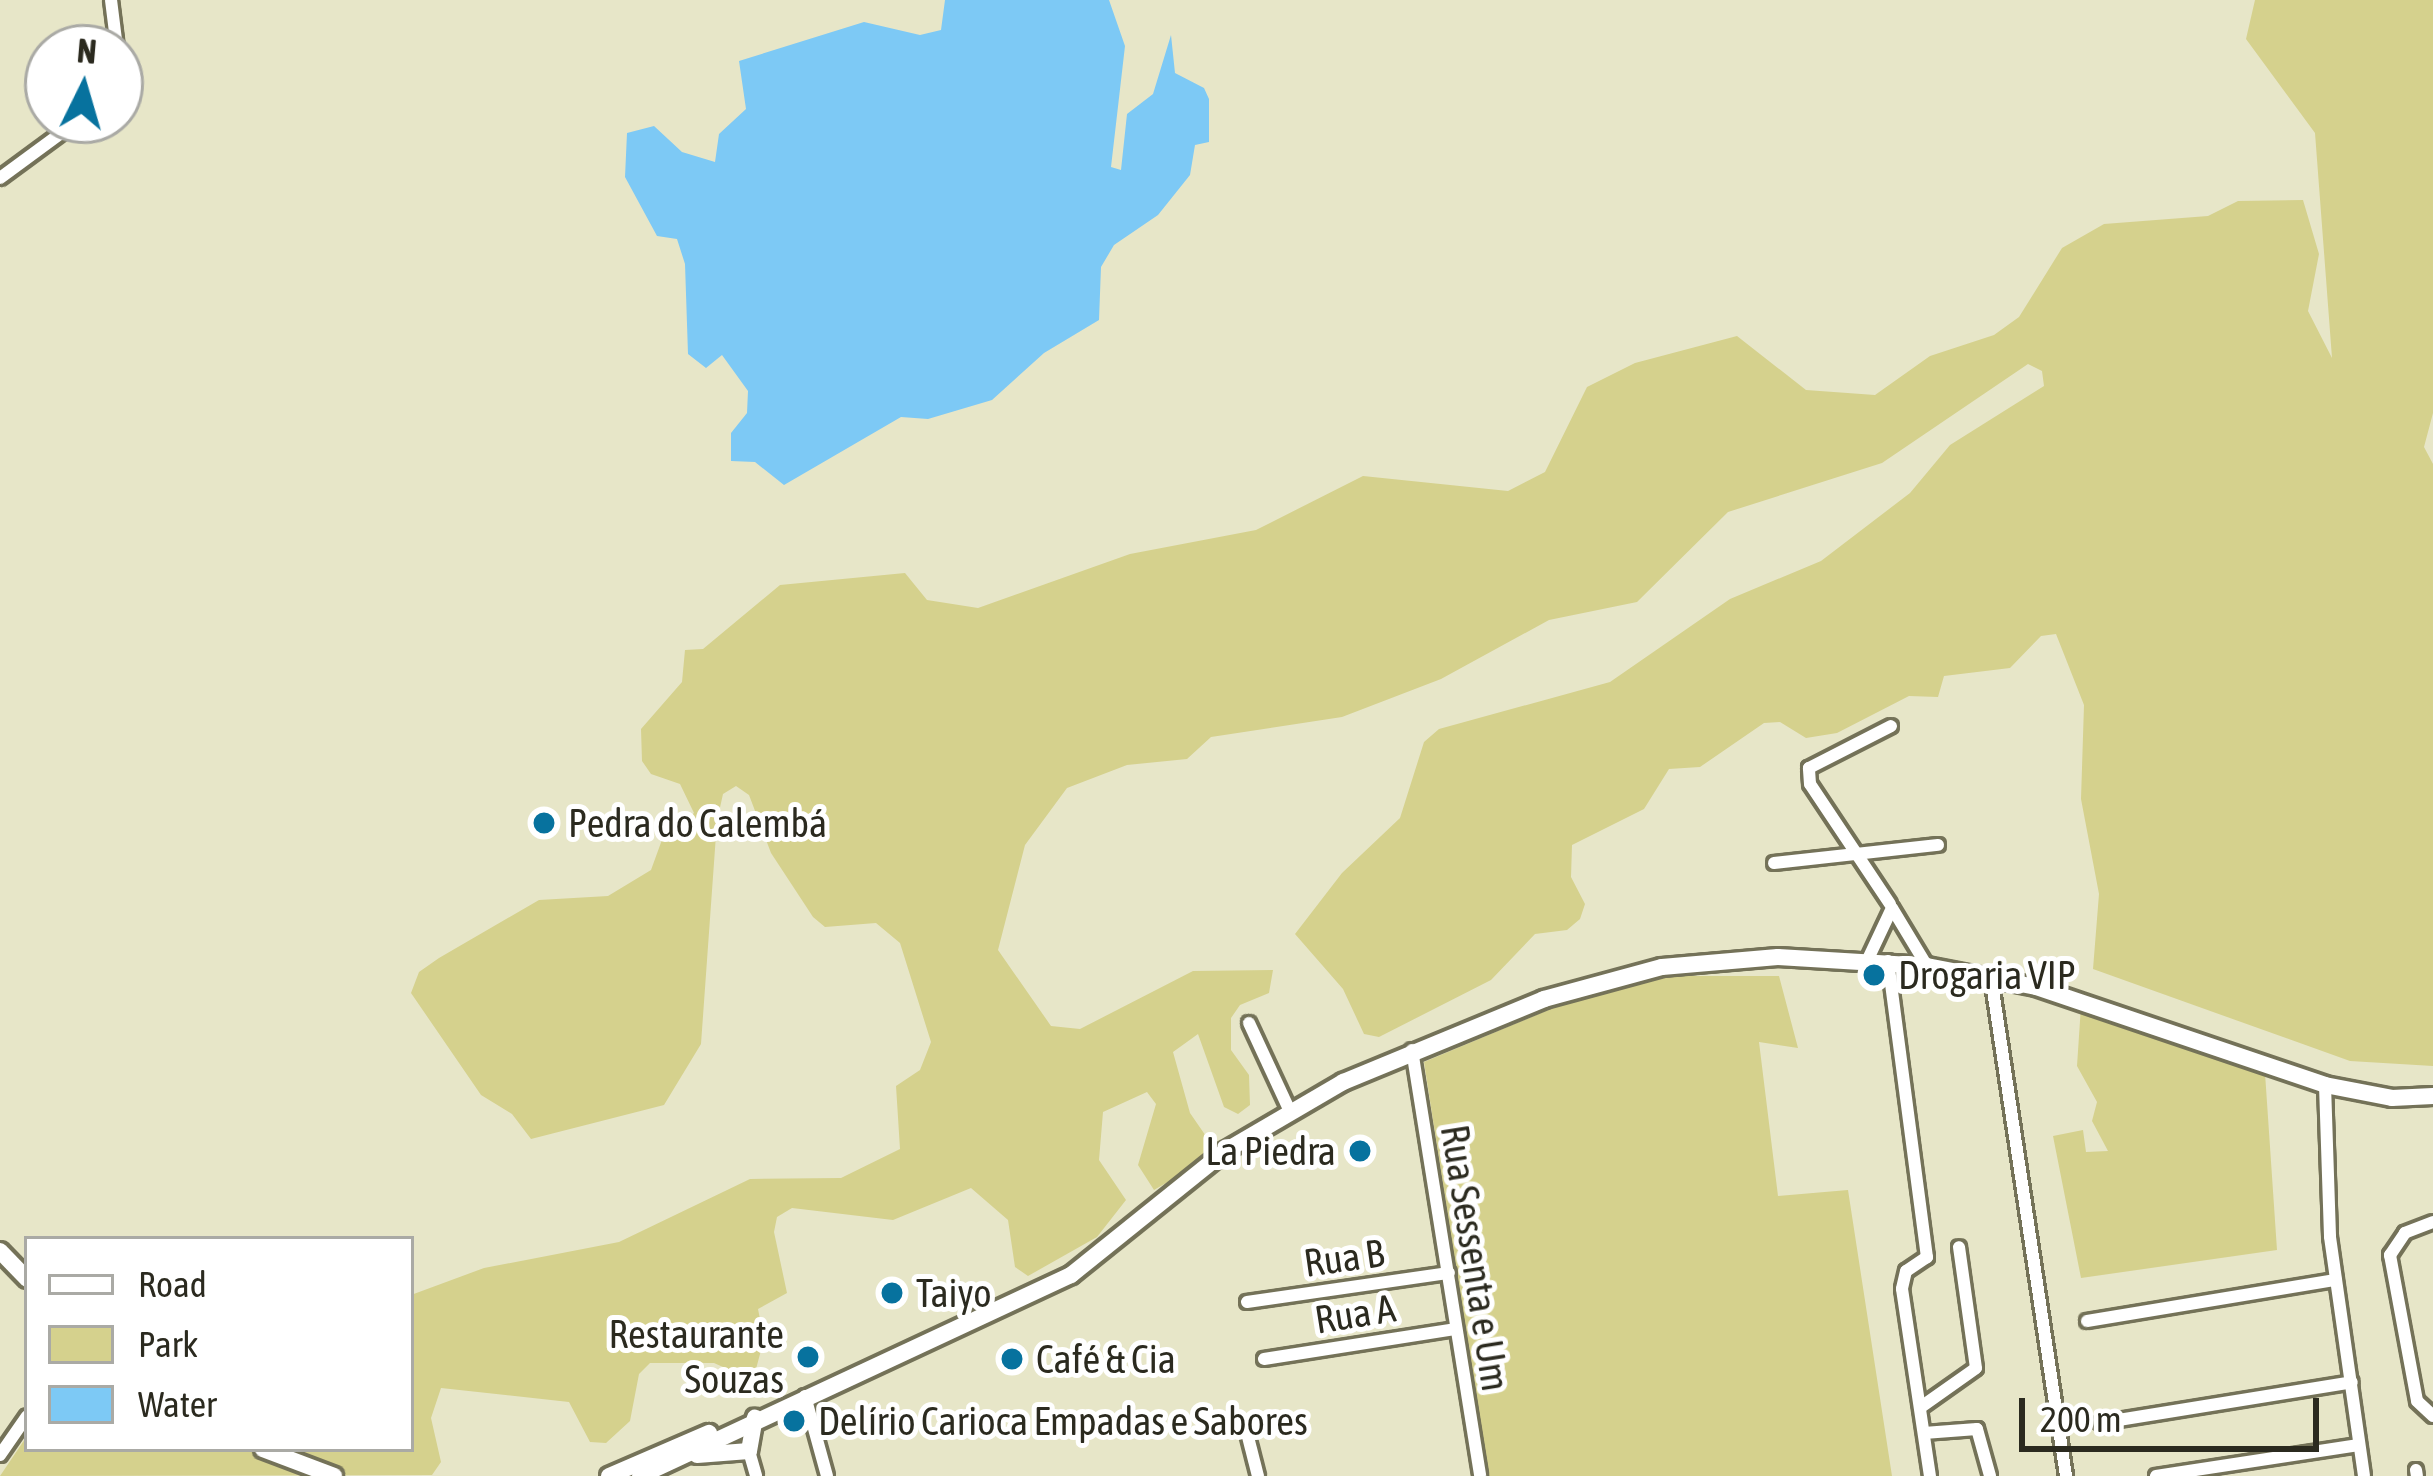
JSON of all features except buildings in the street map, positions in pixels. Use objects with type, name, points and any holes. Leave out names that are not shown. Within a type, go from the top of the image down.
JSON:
[{"type":"main road","points":[[609,1476],[754,1418],[1097,1259],[1289,1109],[1412,1050],[1565,992],[1662,967],[1868,959],[1927,966],[1990,977],[2325,1085],[2392,1098],[2433,1096]]},
{"type":"main road","points":[[0,1251],[24,1276]]},
{"type":"main road","points":[[685,1456],[748,1451],[754,1418]]},
{"type":"main road","points":[[640,1476],[754,1418]]},
{"type":"main road","points":[[270,1452],[334,1476]]},
{"type":"street","points":[[0,178],[46,144]]},
{"type":"street","points":[[1890,904],[1810,784],[1809,768],[1891,726]]},
{"type":"street","points":[[1774,863],[1938,845]]},
{"type":"street","points":[[1868,959],[1892,908],[1927,966]]},
{"type":"street","points":[[1888,961],[1927,1257],[1906,1271],[1902,1289],[1930,1476]]},
{"type":"street","points":[[1990,977],[2066,1476]]},
{"type":"street","points":[[1249,1023],[1289,1109]]},
{"type":"street","name":"Rua Sessenta e Um","points":[[1412,1050],[1480,1476]]},
{"type":"street","points":[[2325,1085],[2336,1280],[2364,1476]]},
{"type":"street","points":[[2432,1226],[2399,1238],[2390,1265],[2417,1401],[2433,1416]]},
{"type":"street","points":[[1921,1408],[1976,1368],[1959,1247]]},
{"type":"street","name":"Rua B","points":[[1247,1302],[1449,1273]]},
{"type":"street","points":[[2086,1322],[2336,1280]]},
{"type":"street","name":"Rua A","points":[[1264,1359],[1455,1329]]},
{"type":"street","points":[[2100,1423],[2352,1382]]},
{"type":"street","points":[[805,1394],[827,1476]]},
{"type":"street","points":[[0,1455],[24,1420]]},
{"type":"street","points":[[0,1423],[14,1433]]},
{"type":"street","points":[[1245,1425],[1258,1476]]},
{"type":"street","points":[[1924,1433],[1977,1429],[1990,1476]]},
{"type":"street","points":[[2156,1476],[2359,1445]]},
{"type":"street","points":[[748,1451],[756,1476]]},
{"type":"green space","points":[[2255,0],[2433,0],[2433,413],[2424,447],[2433,464],[2433,1066],[2350,1061],[2093,969],[2099,894],[2081,799],[2084,705],[2056,634],[2041,636],[2010,668],[1944,676],[1938,697],[1909,696],[1837,733],[1806,738],[1780,722],[1764,723],[1700,767],[1669,769],[1644,809],[1572,845],[1571,877],[1585,904],[1580,919],[1567,930],[1535,934],[1491,980],[1379,1037],[1364,1034],[1343,989],[1295,934],[1342,873],[1400,818],[1424,742],[1439,729],[1610,682],[1730,599],[1821,561],[1910,493],[1950,445],[2044,386],[2042,371],[2028,364],[1882,463],[1728,512],[1637,602],[1549,620],[1441,679],[1342,717],[1211,737],[1187,759],[1127,765],[1067,788],[1025,845],[998,950],[1051,1026],[1080,1029],[1193,971],[1273,970],[1269,993],[1240,1005],[1231,1018],[1231,1050],[1249,1075],[1250,1105],[1238,1114],[1224,1107],[1198,1034],[1173,1052],[1190,1113],[1210,1142],[1209,1158],[1154,1190],[1138,1165],[1156,1104],[1147,1092],[1103,1112],[1099,1160],[1126,1200],[1097,1237],[1028,1276],[1015,1267],[1008,1220],[971,1188],[893,1220],[792,1208],[777,1217],[774,1232],[787,1293],[758,1309],[764,1339],[756,1369],[741,1375],[714,1363],[650,1363],[639,1374],[630,1421],[606,1443],[590,1442],[569,1402],[441,1388],[431,1418],[441,1462],[432,1475],[0,1476],[24,1440],[24,1452],[414,1452],[414,1294],[484,1268],[619,1242],[750,1179],[841,1178],[900,1149],[896,1086],[920,1070],[931,1042],[900,943],[876,923],[825,927],[813,917],[771,853],[749,795],[736,786],[723,794],[717,821],[701,1044],[664,1105],[531,1139],[512,1114],[481,1095],[411,993],[419,972],[539,900],[608,896],[651,870],[663,837],[694,813],[680,784],[651,774],[642,761],[641,729],[682,682],[685,650],[703,649],[780,585],[905,573],[927,600],[978,608],[1130,554],[1256,530],[1363,476],[1508,491],[1545,472],[1587,387],[1635,363],[1737,336],[1806,390],[1875,395],[1930,356],[1994,335],[2019,317],[2062,248],[2104,224],[2208,216],[2238,201],[2303,200],[2319,254],[2308,311],[2332,358],[2315,133],[2246,39]]},
{"type":"green space","points":[[1674,976],[1779,976],[1798,1048],[1759,1042],[1778,1196],[1848,1190],[1892,1476],[1488,1476],[1424,1062],[1584,995]]},
{"type":"green space","points":[[2081,1006],[2265,1073],[2277,1250],[2081,1278],[2053,1136],[2083,1130],[2086,1152],[2108,1151],[2092,1121],[2097,1102],[2077,1066]]},
{"type":"water","points":[[945,0],[1109,0],[1125,46],[1111,167],[1121,170],[1127,114],[1153,94],[1171,35],[1175,73],[1204,88],[1209,99],[1209,142],[1195,145],[1190,175],[1158,215],[1114,245],[1101,267],[1099,320],[1044,353],[992,400],[928,419],[901,417],[784,485],[755,462],[731,461],[731,433],[747,413],[748,391],[722,355],[706,368],[688,354],[685,264],[677,239],[657,236],[625,177],[627,133],[654,126],[682,152],[715,162],[719,134],[746,109],[739,61],[864,22],[920,35],[941,30]]},
{"type":"place","name":"Pedra do Calembá","points":[[544,823]]},
{"type":"place","name":"Drogaria VIP","points":[[1874,975]]},
{"type":"place","name":"La Piedra","points":[[1360,1151]]},
{"type":"place","name":"Taiyo","points":[[892,1293]]},
{"type":"place","name":"Restaurante Souzas","points":[[808,1357]]},
{"type":"place","name":"Café & Cia","points":[[1012,1359]]},
{"type":"place","name":"Delírio Carioca Empadas e Sabores","points":[[794,1421]]}]
